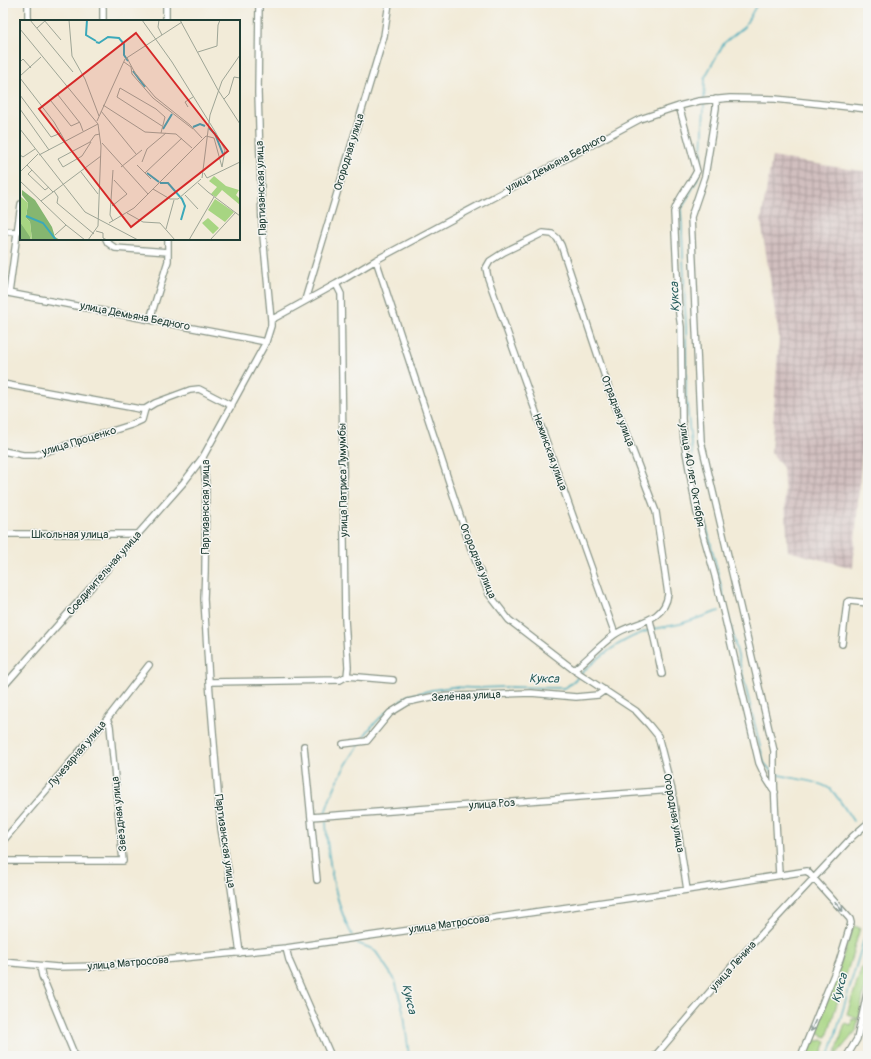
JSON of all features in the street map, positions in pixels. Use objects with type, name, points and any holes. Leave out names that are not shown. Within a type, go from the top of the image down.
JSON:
[{"type":"street","points":[[28,3],[28,20]]},
{"type":"street","name":"Партизанская улица","points":[[240,953],[221,829],[209,682],[204,599],[206,485],[203,457],[266,342],[271,326],[262,225],[258,93],[259,3]]},
{"type":"street","name":"Огородная улица","points":[[305,300],[384,36],[389,3]]},
{"type":"street","points":[[166,4],[166,20]]},
{"type":"street","points":[[103,8],[103,20]]},
{"type":"street","name":"улица Демьяна Бедного","points":[[271,320],[376,260],[640,119],[699,101],[730,98],[775,99],[868,109]]},
{"type":"street","name":"улица 40 лет Октября","points":[[716,99],[716,108],[705,176],[691,217],[701,442],[774,751],[779,875]]},
{"type":"street","name":"улица 40 лет Октября","points":[[679,106],[697,171],[674,212],[679,314],[681,327],[682,419],[684,441],[697,512],[715,576],[759,763],[766,778],[776,793]]},
{"type":"street","points":[[6,292],[20,210]]},
{"type":"street","points":[[3,231],[16,232]]},
{"type":"street","name":"Отрадная улица","points":[[486,268],[490,262],[504,252],[543,233],[552,234],[557,238],[561,245],[607,383],[656,512],[668,594],[667,602],[650,620]]},
{"type":"street","points":[[106,240],[115,248],[168,252]]},
{"type":"street","points":[[150,319],[168,261],[168,240]]},
{"type":"street","name":"Огородная улица","points":[[376,260],[471,550],[490,594],[509,620],[576,671],[636,711],[650,725],[658,736],[672,790],[687,890]]},
{"type":"street","name":"Нежинская улица","points":[[486,268],[488,278],[615,634]]},
{"type":"street","name":"улица Патриса Лумумбы","points":[[336,284],[341,294],[347,676]]},
{"type":"street","name":"улица Демьяна Бедного","points":[[6,292],[266,342]]},
{"type":"street","points":[[3,384],[140,409],[190,390],[199,389],[232,406]]},
{"type":"street","name":"улица Проценко","points":[[3,451],[23,455],[35,455],[131,425],[142,420],[145,408]]},
{"type":"street","name":"Соединительная улица","points":[[3,687],[184,482],[203,457]]},
{"type":"street","name":"Школьная улица","points":[[3,534],[138,534]]},
{"type":"street","points":[[842,644],[847,602],[868,603]]},
{"type":"street","points":[[576,671],[615,634],[650,620],[662,674]]},
{"type":"street","name":"Лучезарная улица","points":[[3,841],[107,719],[149,665]]},
{"type":"street","points":[[209,682],[340,680],[347,676],[393,680]]},
{"type":"street","name":"Зелёная улица","points":[[343,744],[367,741],[390,712],[408,702],[431,697],[531,693],[576,697],[598,695],[605,690]]},
{"type":"street","name":"Звёздная улица","points":[[3,861],[123,861],[110,726],[107,719]]},
{"type":"street","points":[[304,746],[317,880]]},
{"type":"street","name":"улица Роз","points":[[311,817],[375,814],[672,790]]},
{"type":"street","points":[[800,1056],[839,962],[851,923],[850,919],[813,878],[853,836],[868,823]]},
{"type":"street","name":"улица Матросова","points":[[3,962],[58,967],[100,966],[240,953],[286,948],[687,890],[807,871],[813,878]]},
{"type":"street","name":"улица Ленина","points":[[655,1056],[731,967],[813,878]]},
{"type":"street","points":[[286,948],[289,960],[330,1056]]},
{"type":"street","points":[[40,966],[42,976],[75,1056]]},
{"type":"street","points":[[847,1056],[857,1039],[868,990]]},
{"type":"shaded area","points":[[772,157],[868,172],[868,397],[866,397],[853,568],[788,551],[783,468],[771,452],[779,337],[761,221]]},
{"type":"green space","points":[[854,926],[860,928],[827,1037],[823,1036],[821,1033],[814,1033]]},
{"type":"green space","points":[[868,945],[868,969],[859,1019],[847,1014],[862,967],[865,967],[866,960],[864,959]]},
{"type":"green space","points":[[852,1019],[858,1020],[856,1031],[835,1056],[845,1023],[851,1025]]},
{"type":"green space","points":[[812,1037],[817,1041],[826,1041],[821,1056],[803,1056]]},
{"type":"waterway","name":"Кукса","points":[[756,3],[756,6],[744,27],[724,43],[705,77],[702,156],[697,180],[681,210],[686,328],[686,395],[692,454],[701,504],[764,763],[773,773]]},
{"type":"waterway","name":"Кукса","points":[[654,629],[680,624],[719,611]]},
{"type":"waterway","name":"Кукса","points":[[364,736],[385,713],[407,696],[432,690],[452,687],[565,688],[609,650],[633,636],[650,630]]},
{"type":"waterway","name":"Кукса","points":[[325,813],[331,794],[348,761],[359,745]]},
{"type":"waterway","name":"Кукса","points":[[776,774],[811,782],[830,789],[853,821]]},
{"type":"waterway","name":"Кукса","points":[[326,821],[328,849],[333,880],[341,909],[352,935]]},
{"type":"waterway","name":"Кукса","points":[[863,837],[866,843],[868,856]]},
{"type":"waterway","name":"Кукса","points":[[829,1056],[868,926]]},
{"type":"waterway","name":"Кукса","points":[[354,942],[376,952],[395,980],[404,1014],[409,1056]]}]
